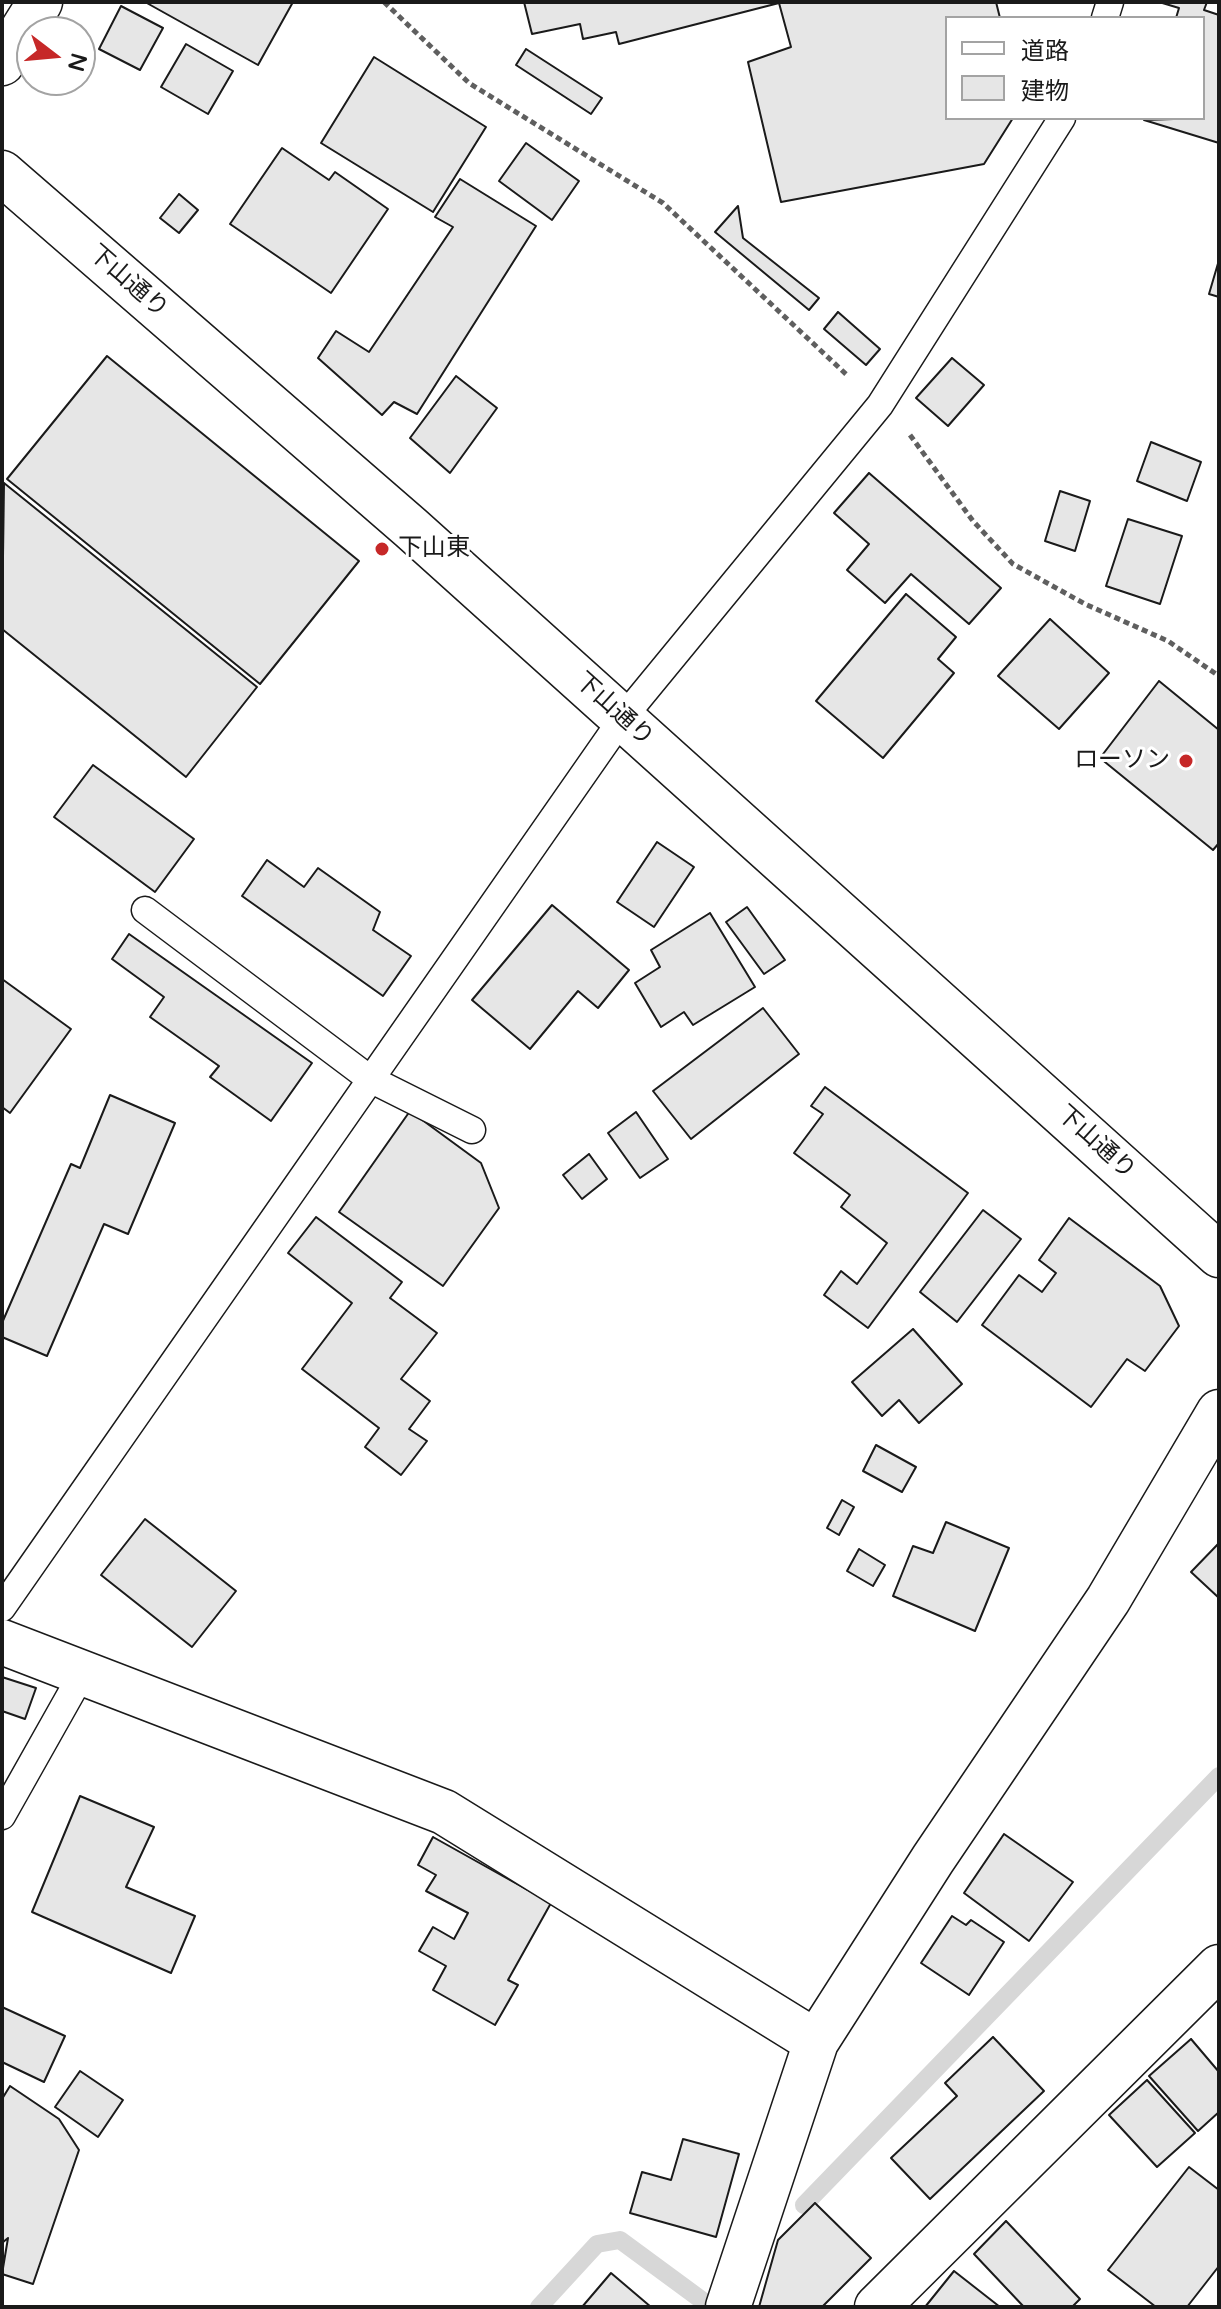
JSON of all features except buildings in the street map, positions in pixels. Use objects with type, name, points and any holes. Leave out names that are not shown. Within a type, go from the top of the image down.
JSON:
[{"type":"street","points":[[2,63],[40,2]]},
{"type":"street","name":"下山通り","points":[[2,173],[411,528],[1219,1255]]},
{"type":"street","points":[[728,2307],[816,2042],[933,1859],[1108,1600],[1219,1412]]},
{"type":"street","points":[[2,1642],[444,1812],[816,2042]]},
{"type":"street","points":[[877,2307],[1219,1967]]},
{"type":"lane","points":[[2,1608],[622,719],[880,405],[1061,120]]},
{"type":"lane","points":[[145,910],[370,1079],[472,1130]]},
{"type":"lane","points":[[2,1816],[82,1674]]},
{"type":"path","points":[[384,2],[469,83],[663,203],[899,420],[973,521],[1013,564],[1085,604],[1168,641],[1219,676]]},
{"type":"waterway","points":[[804,2205],[1219,1776]]},
{"type":"waterway","points":[[539,2307],[597,2244],[620,2240],[707,2304]]},
{"type":"place","name":"下山東","points":[[382,549]]},
{"type":"place","name":"ローソン","points":[[1186,761]]}]
